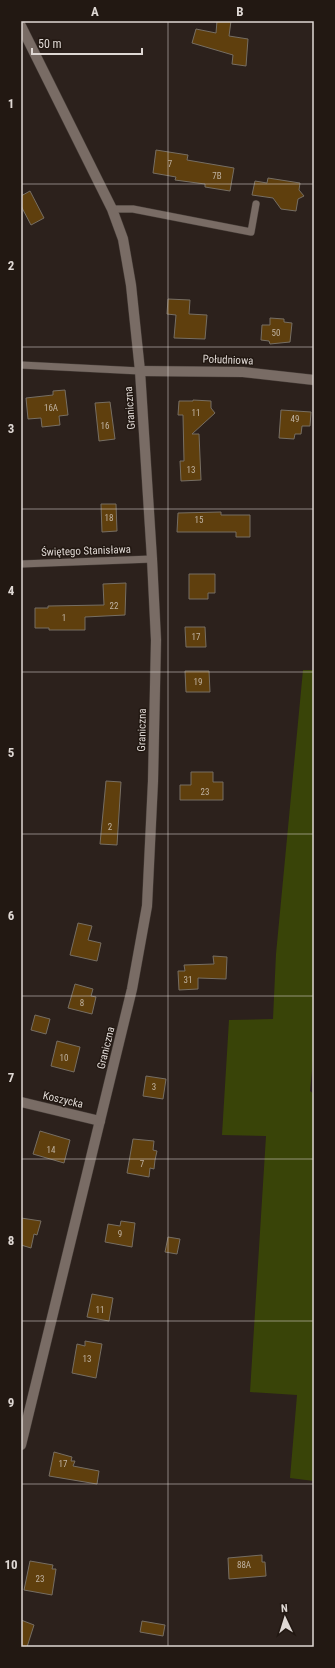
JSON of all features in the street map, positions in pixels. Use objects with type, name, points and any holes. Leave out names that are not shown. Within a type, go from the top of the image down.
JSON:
[{"type":"street","name":"Graniczna","points":[[21,26],[112,209],[123,239],[131,285],[140,371],[156,648],[153,781],[147,906],[132,989],[21,1445]]},
{"type":"street","name":"Południowa","points":[[140,371],[243,372],[314,380]]},
{"type":"street","name":"Koszycka","points":[[21,1102],[100,1121]]},
{"type":"lane","points":[[112,209],[133,209],[251,232],[256,204]]},
{"type":"lane","points":[[21,365],[140,371]]},
{"type":"lane","name":"Świętego Stanisława","points":[[21,564],[152,559]]},
{"type":"green space","points":[[303,670],[314,670],[314,1051],[310,1091],[314,1094],[314,1481],[290,1478],[297,1395],[250,1392],[266,1136],[222,1135],[229,1020],[273,1019],[276,954]]},
{"type":"building","points":[[217,21],[231,21],[229,36],[248,39],[246,66],[232,64],[233,55],[192,43],[196,29],[216,33]]},
{"type":"building","points":[[156,150],[188,155],[187,160],[234,168],[230,191],[205,187],[205,184],[175,180],[176,177],[153,173]]},
{"type":"building","points":[[268,178],[300,183],[299,190],[304,196],[298,199],[296,211],[281,209],[273,198],[252,195],[255,181],[267,183]]},
{"type":"building","points":[[30,191],[44,218],[31,225],[21,206],[21,196]]},
{"type":"building","points":[[168,299],[190,300],[189,314],[207,315],[205,339],[174,338],[176,315],[167,314]]},
{"type":"building","points":[[270,318],[284,319],[284,322],[292,323],[290,342],[270,344],[269,341],[261,340],[262,325],[270,325]]},
{"type":"building","points":[[65,390],[68,415],[59,416],[60,425],[42,427],[41,418],[28,419],[26,398],[53,395],[53,391]]},
{"type":"building","points":[[179,401],[211,401],[211,408],[215,413],[192,434],[199,434],[201,480],[181,481],[180,461],[184,461],[183,415],[178,415]]},
{"type":"building","points":[[110,402],[115,439],[99,441],[95,403]]},
{"type":"building","points":[[281,410],[311,412],[310,426],[302,426],[301,434],[295,434],[294,439],[279,438]]},
{"type":"building","points":[[101,504],[116,504],[117,531],[102,532]]},
{"type":"building","points":[[221,512],[221,515],[250,515],[250,537],[236,537],[236,532],[177,532],[178,513]]},
{"type":"building","points":[[189,574],[215,574],[215,593],[208,593],[208,599],[189,599]]},
{"type":"building","points":[[126,583],[125,615],[85,617],[85,630],[49,630],[49,628],[35,628],[35,608],[48,608],[48,606],[104,605],[103,584]]},
{"type":"building","points":[[185,627],[205,627],[206,647],[186,647]]},
{"type":"building","points":[[185,671],[209,671],[210,692],[186,692]]},
{"type":"building","points":[[191,772],[213,772],[213,782],[223,782],[223,800],[180,800],[180,785],[191,785]]},
{"type":"building","points":[[106,781],[121,782],[117,845],[100,844]]},
{"type":"building","points":[[78,923],[92,926],[88,940],[101,943],[97,961],[70,955]]},
{"type":"building","points":[[213,956],[227,957],[226,979],[198,978],[198,989],[179,990],[178,971],[185,971],[184,965],[214,964]]},
{"type":"building","points":[[75,984],[93,989],[91,996],[96,997],[92,1014],[68,1008]]},
{"type":"building","points":[[35,1015],[50,1019],[46,1034],[31,1030]]},
{"type":"building","points":[[57,1041],[80,1047],[74,1072],[51,1066]]},
{"type":"building","points":[[146,1076],[166,1079],[163,1099],[143,1096]]},
{"type":"building","points":[[40,1131],[70,1140],[64,1163],[33,1154]]},
{"type":"building","points":[[133,1139],[154,1141],[153,1150],[157,1151],[154,1169],[150,1168],[149,1177],[127,1173]]},
{"type":"building","points":[[21,1218],[41,1221],[37,1235],[34,1234],[31,1248],[21,1245]]},
{"type":"building","points":[[121,1221],[135,1223],[132,1247],[105,1242],[108,1224],[120,1226]]},
{"type":"building","points":[[168,1237],[180,1239],[177,1254],[165,1252]]},
{"type":"building","points":[[92,1294],[113,1298],[109,1321],[87,1317]]},
{"type":"building","points":[[85,1341],[102,1344],[96,1378],[72,1373],[77,1344],[85,1346]]},
{"type":"building","points":[[54,1452],[72,1457],[71,1461],[75,1461],[73,1466],[99,1471],[97,1484],[49,1476]]},
{"type":"building","points":[[262,1555],[262,1562],[265,1562],[266,1576],[229,1579],[228,1558]]},
{"type":"building","points":[[30,1561],[53,1565],[52,1569],[56,1569],[52,1595],[24,1590]]},
{"type":"building","points":[[21,1620],[34,1625],[27,1647],[21,1647]]},
{"type":"building","points":[[142,1621],[165,1625],[163,1636],[140,1632]]}]
